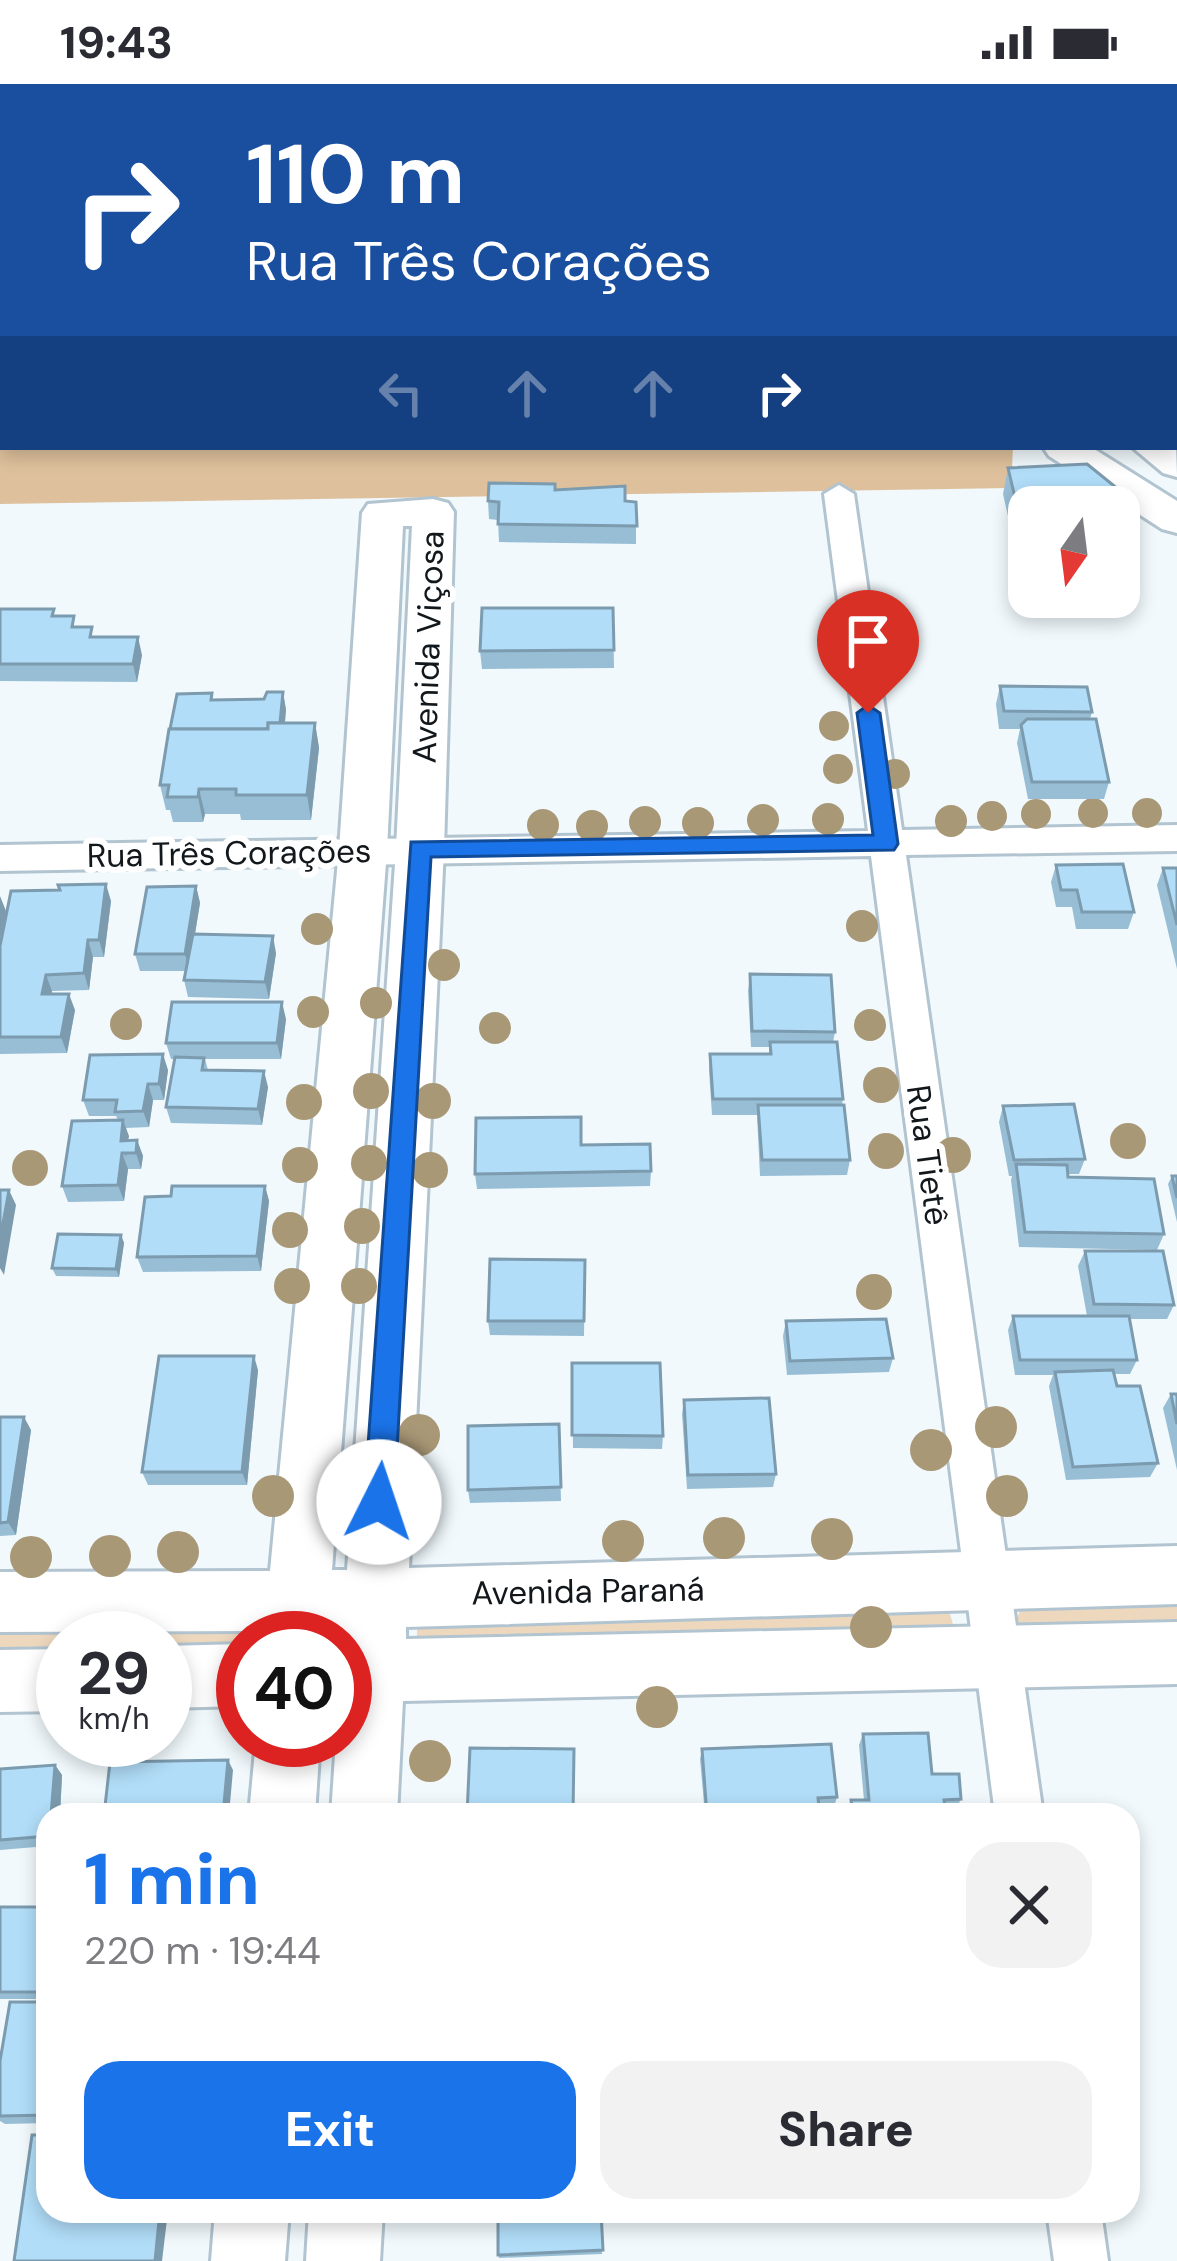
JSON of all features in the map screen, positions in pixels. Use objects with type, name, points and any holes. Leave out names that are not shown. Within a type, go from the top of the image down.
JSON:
[{"type":"street","points":[[1068,450],[1177,520]]},
{"type":"street","name":"Rua Tietê","points":[[838,494],[1017,1803]]},
{"type":"street","name":"Avenida Viçosa","points":[[297,1611],[364,850],[383,513],[433,512],[420,849],[371,1611]]},
{"type":"street","name":"Rua Três Corações","points":[[0,858],[1177,838]]},
{"type":"street","name":"Avenida Paraná","points":[[322,1611],[374,1595],[1177,1575]]},
{"type":"street","name":"Avenida Paraná","points":[[0,1602],[216,1614]]},
{"type":"street","points":[[372,1670],[1177,1653]]},
{"type":"street","points":[[0,1681],[36,1680]]},
{"type":"street","points":[[283,1803],[285,1767]]},
{"type":"street","name":"Avenida Viçosa","points":[[362,1767],[364,1803]]},
{"type":"street","points":[[248,2261],[251,2223]]},
{"type":"street","points":[[344,2261],[346,2223]]},
{"type":"street","points":[[1076,2223],[1081,2261]]},
{"type":"shaded area","points":[[0,450],[1013,450],[1008,488],[0,504]]},
{"type":"shaded area","points":[[1177,1604],[1177,1635],[1019,1630],[1017,1618],[1021,1608]]},
{"type":"shaded area","points":[[940,1608],[950,1614],[954,1628],[417,1643],[417,1630],[427,1621]]},
{"type":"shaded area","points":[[216,1625],[216,1657],[192,1657],[192,1626]]},
{"type":"shaded area","points":[[36,1630],[36,1661],[0,1662],[0,1631]]},
{"type":"building","points":[[1087,464],[1114,486],[1012,486],[1008,468]]},
{"type":"building","points":[[489,483],[555,484],[555,490],[625,486],[625,501],[636,502],[637,526],[498,524],[499,502],[488,501]]},
{"type":"building","points":[[482,608],[613,608],[614,650],[480,651]]},
{"type":"building","points":[[0,609],[54,609],[52,616],[74,616],[72,627],[92,627],[90,637],[138,637],[133,664],[0,664]]},
{"type":"building","points":[[1000,686],[1087,687],[1092,712],[1004,711]]},
{"type":"building","points":[[267,692],[283,692],[280,723],[268,723],[268,729],[170,729],[177,694],[212,693],[211,700],[264,699]]},
{"type":"building","points":[[1027,719],[1096,719],[1109,782],[1032,782],[1021,725]]},
{"type":"building","points":[[268,723],[315,723],[307,795],[236,795],[236,789],[199,789],[198,797],[167,797],[169,785],[160,785],[169,729],[268,729]]},
{"type":"building","points":[[1123,864],[1134,912],[1082,912],[1077,890],[1061,890],[1056,865]]},
{"type":"building","points":[[1163,868],[1177,868],[1177,925]]},
{"type":"building","points":[[106,884],[99,940],[88,940],[84,973],[46,975],[42,994],[69,994],[61,1037],[0,1037],[0,946],[11,891]]},
{"type":"building","points":[[196,886],[185,954],[135,954],[147,887]]},
{"type":"building","points":[[193,934],[273,936],[265,982],[184,980]]},
{"type":"building","points":[[750,974],[831,975],[835,1032],[752,1031]]},
{"type":"building","points":[[172,1002],[282,1002],[277,1043],[166,1043]]},
{"type":"building","points":[[770,1042],[837,1042],[843,1099],[713,1099],[710,1054],[771,1054]]},
{"type":"building","points":[[163,1054],[159,1084],[148,1084],[143,1111],[115,1112],[117,1100],[83,1100],[90,1055]]},
{"type":"building","points":[[175,1057],[204,1058],[202,1070],[264,1071],[258,1109],[166,1107]]},
{"type":"building","points":[[1074,1104],[1085,1159],[1014,1160],[1003,1106]]},
{"type":"building","points":[[758,1105],[844,1105],[850,1160],[762,1160]]},
{"type":"building","points":[[581,1117],[581,1145],[650,1144],[651,1171],[475,1174],[476,1118]]},
{"type":"building","points":[[123,1120],[121,1141],[137,1140],[136,1153],[122,1153],[118,1185],[62,1186],[72,1121]]},
{"type":"building","points":[[1016,1164],[1067,1165],[1068,1177],[1154,1179],[1164,1234],[1025,1232]]},
{"type":"building","points":[[172,1186],[265,1186],[257,1256],[137,1257],[145,1197],[171,1196]]},
{"type":"building","points":[[0,1190],[9,1190],[0,1240]]},
{"type":"building","points":[[58,1234],[121,1235],[116,1269],[52,1268]]},
{"type":"building","points":[[1085,1251],[1163,1251],[1174,1305],[1094,1304]]},
{"type":"building","points":[[490,1259],[585,1260],[584,1321],[488,1321]]},
{"type":"building","points":[[1013,1316],[1129,1316],[1137,1360],[1020,1360]]},
{"type":"building","points":[[886,1319],[893,1358],[790,1361],[786,1321]]},
{"type":"building","points":[[159,1356],[254,1356],[242,1472],[142,1472]]},
{"type":"building","points":[[572,1363],[660,1363],[663,1436],[572,1435]]},
{"type":"building","points":[[1113,1370],[1117,1386],[1140,1386],[1158,1463],[1073,1467],[1055,1372]]},
{"type":"building","points":[[769,1398],[776,1474],[688,1475],[684,1400]]},
{"type":"building","points":[[0,1417],[24,1417],[8,1522],[0,1523]]},
{"type":"building","points":[[559,1424],[561,1487],[468,1490],[468,1426]]},
{"type":"building","points":[[928,1733],[932,1774],[959,1774],[961,1799],[851,1803],[869,1800],[863,1734]]},
{"type":"building","points":[[831,1744],[837,1797],[818,1798],[819,1803],[706,1803],[702,1749]]},
{"type":"building","points":[[470,1748],[574,1749],[573,1803],[468,1803]]},
{"type":"building","points":[[216,1760],[216,1767],[227,1767],[224,1803],[105,1803],[109,1767],[192,1767],[192,1761]]},
{"type":"building","points":[[55,1767],[52,1803],[36,1803],[36,1837],[0,1840],[0,1769]]},
{"type":"building","points":[[0,1907],[36,1907],[36,1992],[0,1992]]},
{"type":"building","points":[[10,2002],[36,2002],[36,2115],[0,2116],[0,2061]]},
{"type":"building","points":[[32,2135],[36,2135],[36,2223],[159,2223],[155,2261],[14,2261]]},
{"type":"building","points":[[498,2223],[602,2223],[603,2250],[498,2255]]},
{"type":"route","points":[[379,1502],[420,849],[886,844],[868,713]]}]
